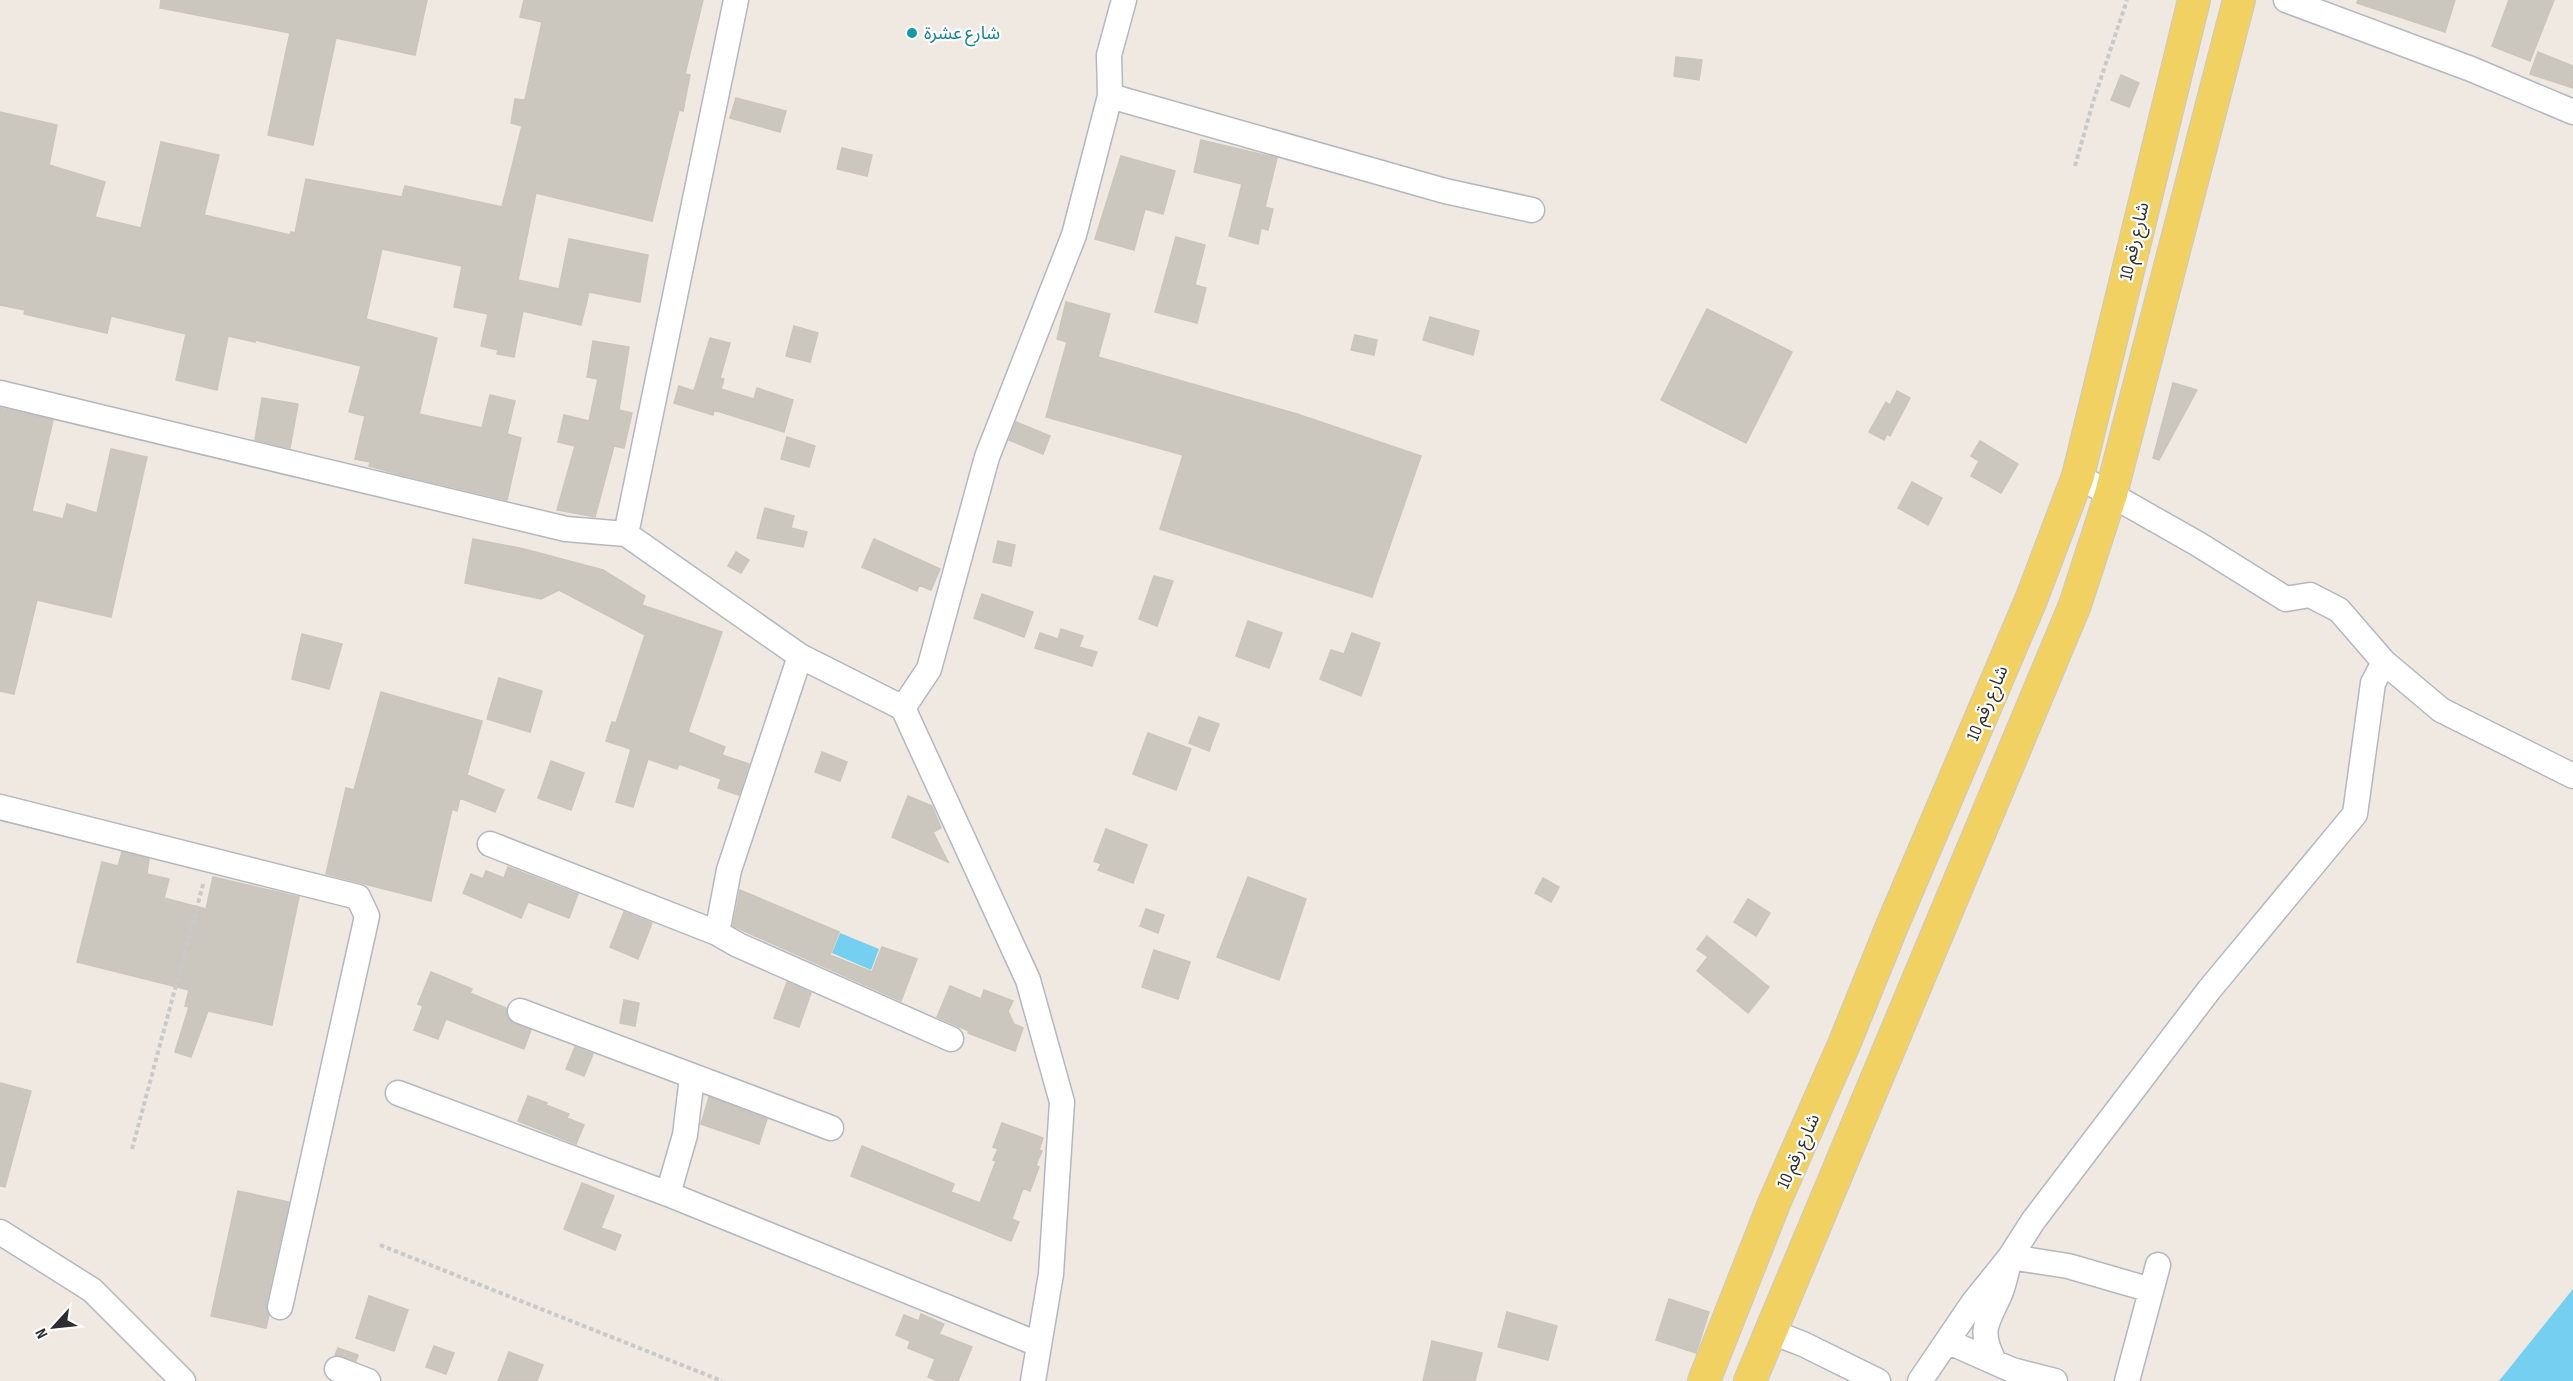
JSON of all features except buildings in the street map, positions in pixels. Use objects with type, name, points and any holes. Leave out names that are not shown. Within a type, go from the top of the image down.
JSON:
[{"type":"main road","name":"شارع رقم 10","points":[[1704,1381],[1775,1201],[1845,1042],[2031,600],[2078,476],[2194,0]]},
{"type":"main road","points":[[1750,1381],[2075,605],[2111,494],[2239,0]]},
{"type":"street","points":[[626,534],[736,0]]},
{"type":"street","points":[[903,708],[929,669],[987,457],[1074,235],[1110,96],[1109,55],[1124,0]]},
{"type":"street","points":[[2286,0],[2471,69],[2573,112]]},
{"type":"street","points":[[1110,96],[1445,191],[1532,210]]},
{"type":"street","points":[[0,393],[566,529],[626,534],[800,656],[903,708],[1028,980],[1062,1102],[1051,1274],[1033,1381]]},
{"type":"street","points":[[2078,476],[2286,599],[2310,595],[2339,610],[2384,662],[2441,710],[2573,776]]},
{"type":"street","points":[[717,933],[729,870],[800,656]]},
{"type":"street","points":[[1920,1381],[1973,1303],[2010,1257],[2033,1221],[2209,990],[2355,813],[2373,683],[2384,662]]},
{"type":"street","points":[[0,807],[358,897],[367,916],[280,1307]]},
{"type":"street","points":[[490,844],[717,933],[738,945],[951,1039]]},
{"type":"street","points":[[520,1011],[831,1128]]},
{"type":"street","points":[[668,1194],[685,1135],[692,1077]]},
{"type":"street","points":[[398,1093],[668,1194],[1038,1344]]},
{"type":"street","points":[[0,1232],[92,1290],[183,1381]]},
{"type":"street","points":[[2010,1257],[2068,1266],[2151,1290]]},
{"type":"street","points":[[1994,1361],[1986,1344],[1986,1322],[2001,1292],[2010,1257]]},
{"type":"street","points":[[2127,1381],[2158,1265]]},
{"type":"street","points":[[1769,1331],[1803,1344],[1878,1381]]},
{"type":"street","points":[[1948,1342],[2012,1370],[2055,1381]]},
{"type":"street","points":[[337,1369],[368,1381]]},
{"type":"path","points":[[2075,166],[2093,102],[2127,0]]},
{"type":"path","points":[[132,1149],[210,860]]},
{"type":"path","points":[[380,1245],[722,1381]]},
{"type":"water","points":[[840,933],[879,949],[871,970],[832,953]]},
{"type":"water","points":[[2573,1289],[2573,1381],[2499,1381]]},
{"type":"place","name":"شارع عشرة","points":[[912,33]]}]
